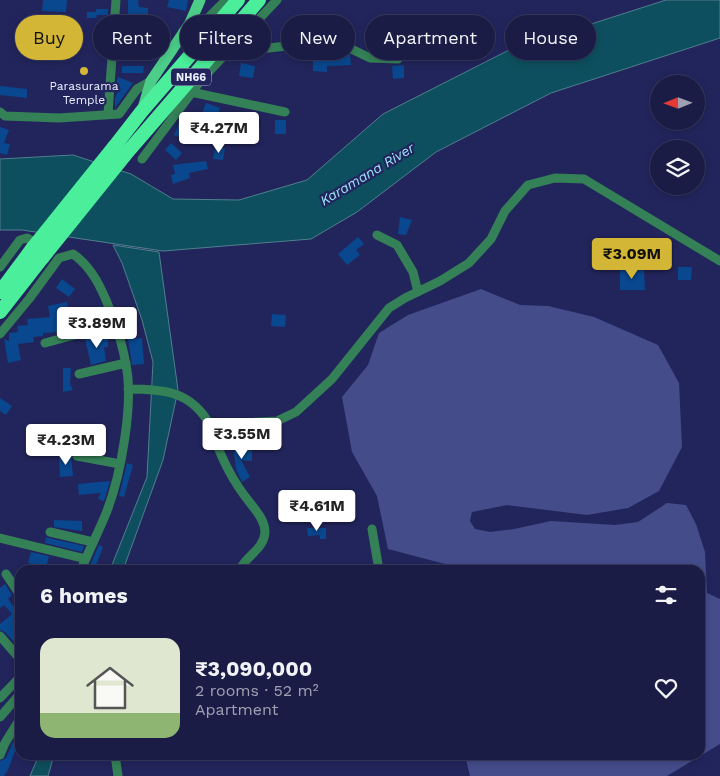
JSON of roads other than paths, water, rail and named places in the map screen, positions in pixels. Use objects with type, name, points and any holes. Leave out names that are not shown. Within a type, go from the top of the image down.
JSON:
[{"type":"highway","name":"NH66","points":[[119,151],[142,111],[238,0]]},
{"type":"highway","name":"NH66","points":[[0,292],[37,253],[119,151],[259,0]]},
{"type":"highway","name":"NH66","points":[[0,312],[37,253]]},
{"type":"main road","points":[[194,15],[200,0]]},
{"type":"main road","points":[[142,111],[151,81],[180,36]]},
{"type":"street","points":[[108,114],[116,0]]},
{"type":"street","points":[[212,15],[226,0]]},
{"type":"street","points":[[262,15],[277,0]]},
{"type":"street","points":[[271,48],[335,42],[365,56]]},
{"type":"street","points":[[142,159],[200,80],[219,60]]},
{"type":"street","points":[[0,112],[5,116],[59,118],[120,114],[137,89],[151,81]]},
{"type":"street","points":[[191,92],[285,112]]},
{"type":"street","points":[[210,425],[277,420],[296,412],[332,379],[390,308],[469,263],[491,239],[505,211],[528,185],[555,178],[584,179],[720,261]]},
{"type":"street","points":[[377,235],[397,246],[413,272],[418,292]]},
{"type":"street","points":[[0,267],[20,240],[27,238],[59,258]]},
{"type":"street","points":[[0,334],[59,258],[73,254],[90,270],[102,291],[115,324],[126,362],[128,390],[120,464],[108,510],[83,565]]},
{"type":"street","points":[[45,343],[115,324]]},
{"type":"street","points":[[79,374],[126,362]]},
{"type":"street","points":[[128,390],[146,389],[180,396],[202,410],[210,425],[218,453],[241,492],[263,522],[262,542],[256,552],[244,565]]},
{"type":"street","points":[[77,456],[120,464]]},
{"type":"street","points":[[372,529],[378,565]]},
{"type":"street","points":[[50,532],[93,542]]},
{"type":"street","points":[[0,538],[86,559]]},
{"type":"street","points":[[6,574],[15,588]]},
{"type":"street","points":[[0,636],[15,653]]},
{"type":"street","points":[[0,698],[15,682]]},
{"type":"street","points":[[0,717],[15,700]]},
{"type":"street","points":[[0,755],[4,744],[15,727]]},
{"type":"street","points":[[116,760],[118,776]]},
{"type":"water","name":"Karamana River","points":[[666,0],[720,0],[720,38],[551,93],[436,152],[357,212],[311,239],[163,251],[22,230],[0,230],[0,159],[73,155],[131,174],[173,199],[239,200],[307,180],[383,114],[489,60],[495,60],[495,57],[505,52],[505,60],[596,60],[596,22]]},
{"type":"water","points":[[113,245],[159,252],[178,390],[163,460],[125,565],[112,565],[147,477],[153,362],[142,320],[122,263]]},
{"type":"water","points":[[37,760],[53,760],[48,776],[30,776]]},
{"type":"place","name":"Parasurama Temple","points":[[84,71]]}]
